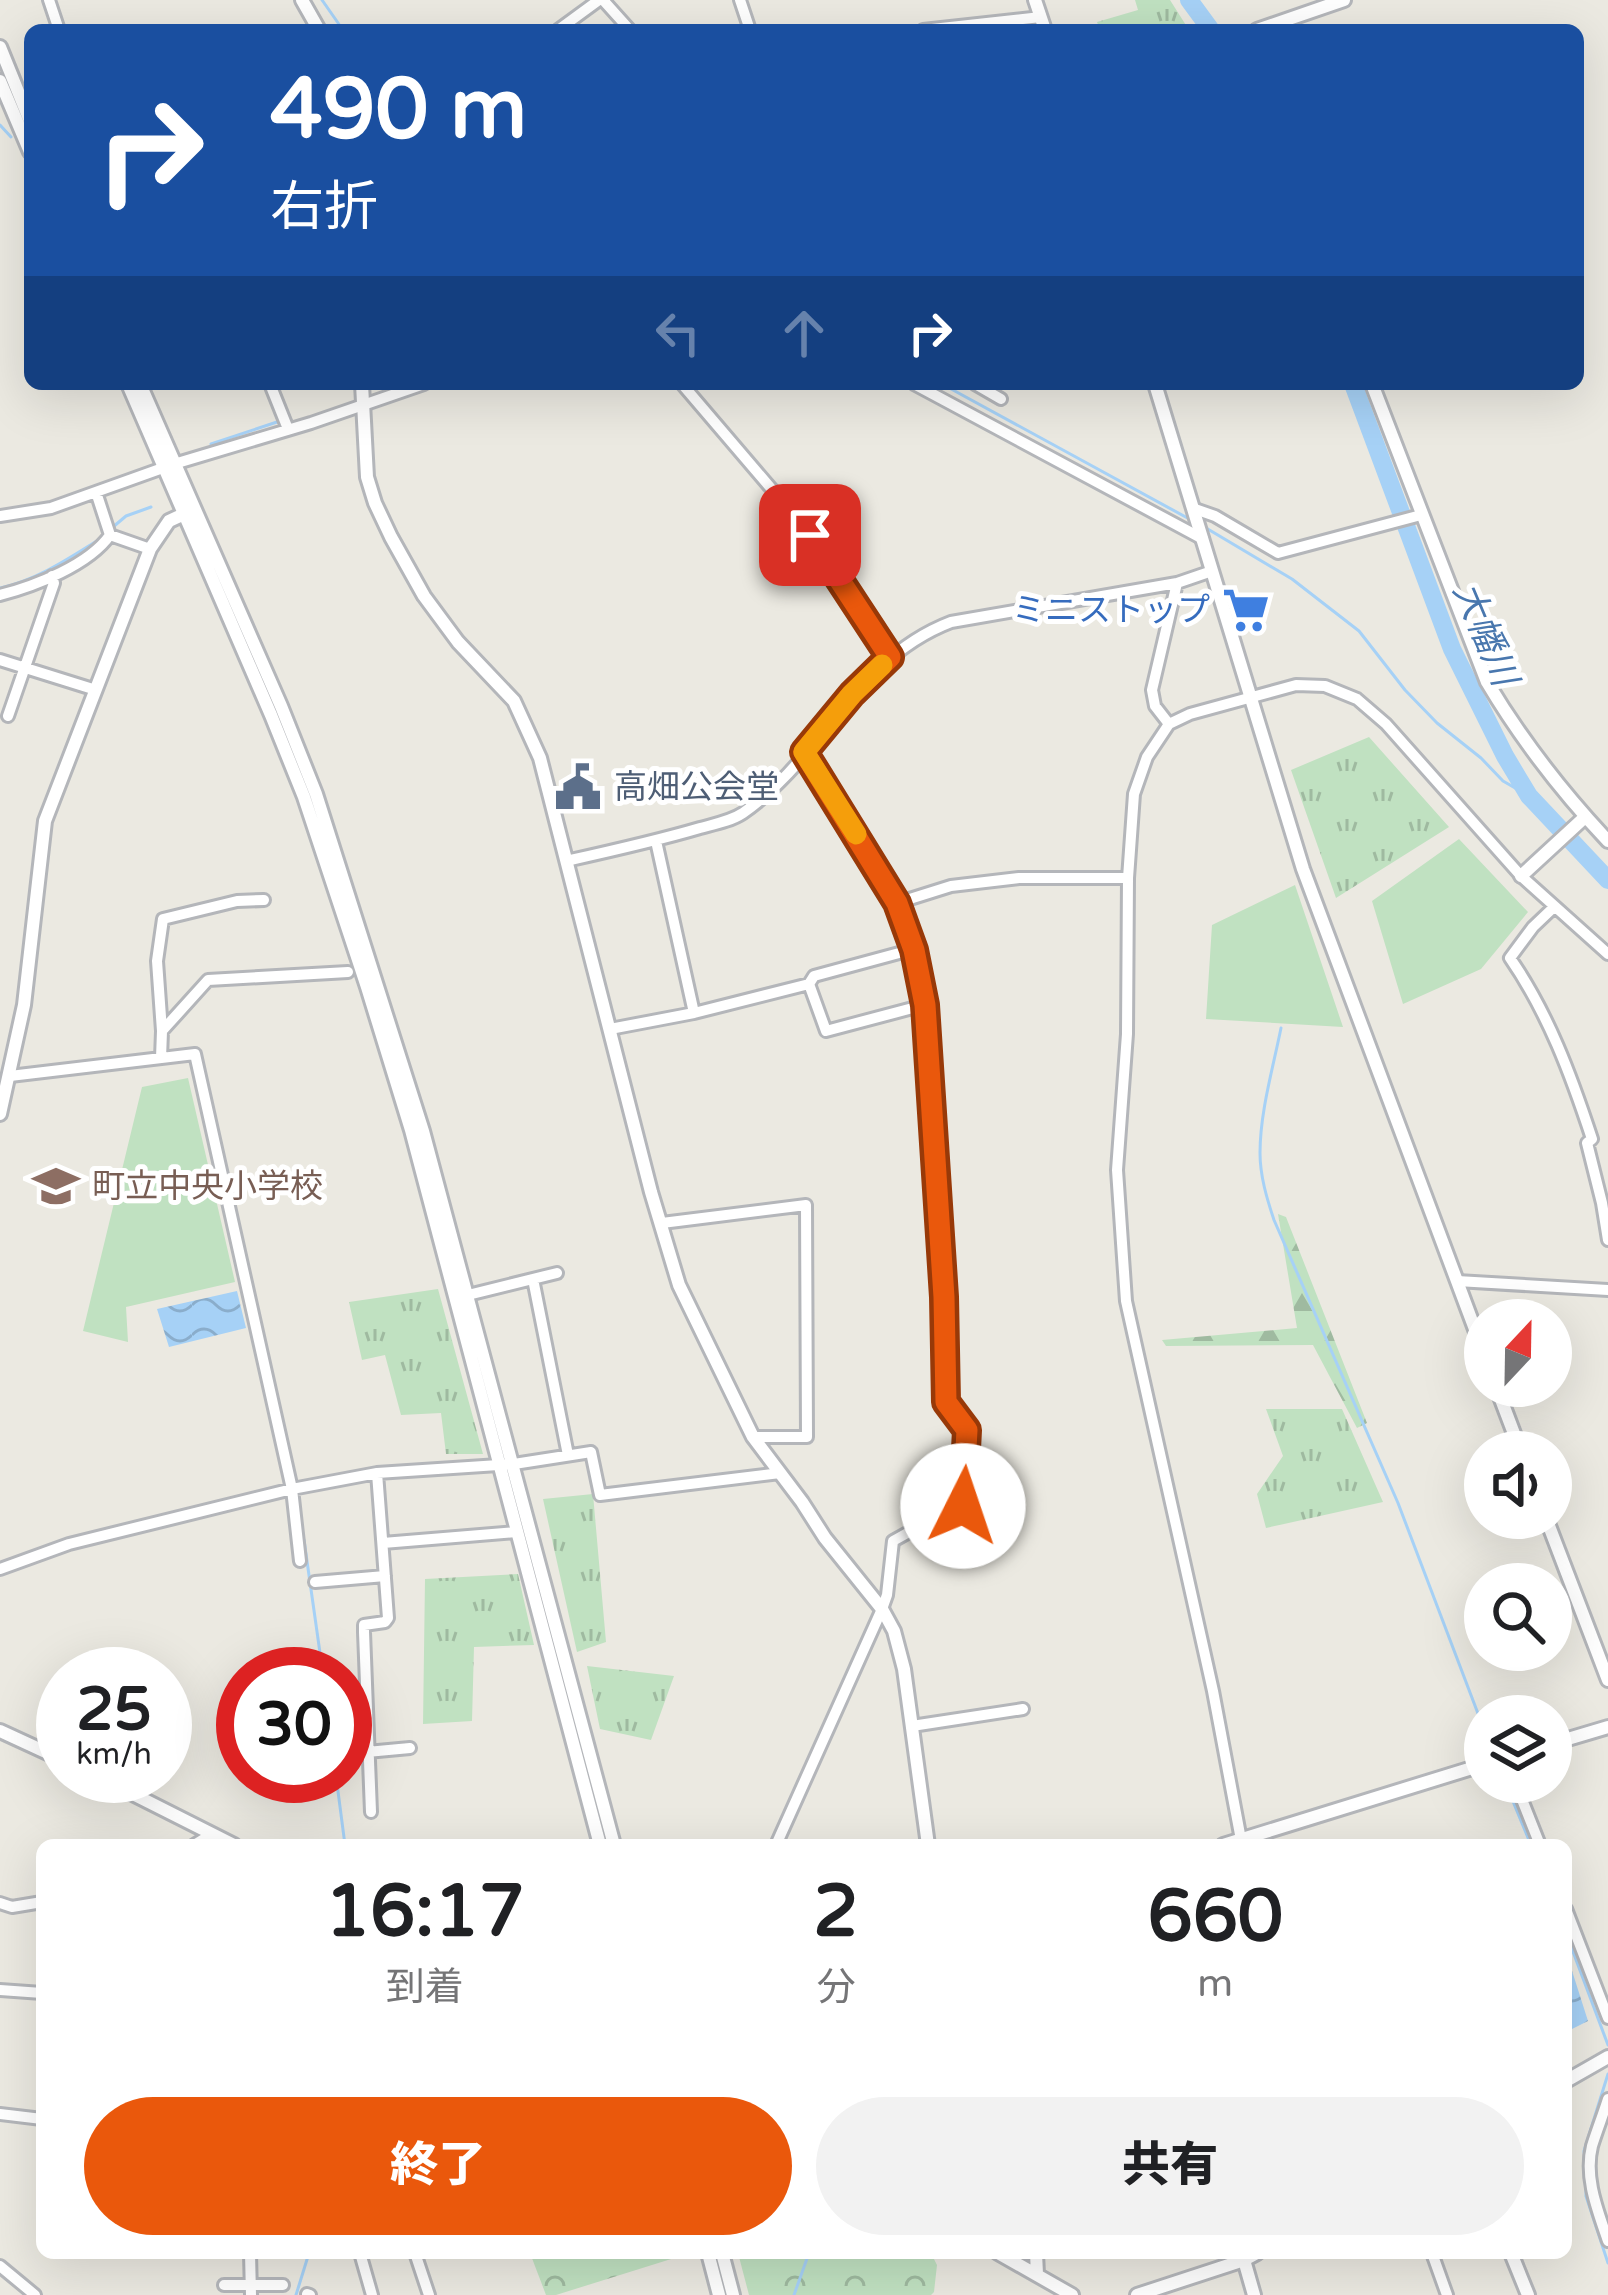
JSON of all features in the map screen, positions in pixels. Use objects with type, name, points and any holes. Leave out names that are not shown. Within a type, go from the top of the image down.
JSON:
[{"type":"street","points":[[574,24],[601,0],[624,24]]},
{"type":"street","points":[[1035,0],[1043,24]]},
{"type":"street","points":[[1295,0],[1300,16]]},
{"type":"street","points":[[1275,24],[1344,0]]},
{"type":"street","points":[[0,47],[24,106]]},
{"type":"street","points":[[0,81],[24,138]]},
{"type":"street","points":[[131,390],[281,706],[316,794],[423,1131],[468,1295],[517,1532],[598,1839]]},
{"type":"street","points":[[142,390],[184,514],[304,797],[360,966],[612,1839]]},
{"type":"street","points":[[272,390],[288,429]]},
{"type":"street","points":[[363,390],[367,477],[375,503],[424,596],[458,643],[514,701],[540,758],[651,1192],[680,1285],[753,1437],[894,1631],[904,1670],[927,1839]]},
{"type":"street","points":[[0,516],[51,508],[169,465],[407,390]]},
{"type":"street","points":[[687,390],[810,535],[890,657]]},
{"type":"street","points":[[925,390],[1202,536]]},
{"type":"street","points":[[986,390],[1001,398]]},
{"type":"street","points":[[1158,390],[1303,869],[1464,1302]]},
{"type":"street","points":[[1374,390],[1487,682],[1514,727],[1608,841]]},
{"type":"street","points":[[96,492],[110,535]]},
{"type":"street","points":[[1196,512],[1215,515],[1278,553],[1421,515]]},
{"type":"street","points":[[0,1114],[10,1076],[7,1055],[24,1005],[45,820],[150,548],[169,521],[184,514]]},
{"type":"street","points":[[110,535],[150,548]]},
{"type":"street","points":[[0,595],[52,576],[110,535]]},
{"type":"street","points":[[566,861],[738,817],[771,792],[852,694],[924,632],[950,622],[1177,584],[1212,571]]},
{"type":"street","points":[[8,716],[54,583],[52,576]]},
{"type":"street","points":[[1169,724],[1155,706],[1152,690],[1177,584]]},
{"type":"street","points":[[0,660],[96,690]]},
{"type":"street","points":[[1241,1839],[1126,1301],[1117,1170],[1127,1034],[1128,878],[1134,794],[1147,757],[1169,724],[1250,696],[1296,685],[1325,686],[1357,699],[1522,876],[1608,954]]},
{"type":"street","points":[[779,1839],[882,1609],[893,1541],[958,1512],[963,1506],[967,1460],[967,1430],[946,1402],[925,1005],[914,950],[897,903],[804,752]]},
{"type":"street","points":[[1522,876],[1585,817]]},
{"type":"street","points":[[656,841],[694,1013]]},
{"type":"street","points":[[897,903],[951,886],[1018,878],[1128,878]]},
{"type":"street","points":[[160,1058],[157,961],[163,919],[237,901],[264,900]]},
{"type":"street","points":[[1554,907],[1510,958],[1532,990],[1572,1079],[1592,1138],[1587,1143],[1608,1240]]},
{"type":"street","points":[[610,1029],[809,984],[814,976],[914,950]]},
{"type":"street","points":[[162,1031],[208,980],[348,972]]},
{"type":"street","points":[[809,984],[826,1031],[925,1005]]},
{"type":"street","points":[[10,1076],[195,1054],[292,1489],[300,1562]]},
{"type":"street","points":[[662,1222],[806,1205],[807,1437],[753,1437]]},
{"type":"street","points":[[468,1295],[557,1273]]},
{"type":"street","points":[[533,1279],[568,1455]]},
{"type":"street","points":[[1456,1281],[1608,1290]]},
{"type":"street","points":[[0,1569],[69,1544],[376,1473],[506,1464],[591,1452],[600,1495],[780,1473]]},
{"type":"street","points":[[364,1647],[364,1625],[388,1618],[376,1473]]},
{"type":"street","points":[[383,1543],[517,1532]]},
{"type":"street","points":[[1554,1539],[1608,1680]]},
{"type":"street","points":[[315,1582],[385,1576]]},
{"type":"street","points":[[911,1726],[1023,1709]]},
{"type":"street","points":[[1572,1738],[1608,1727]]},
{"type":"street","points":[[0,1731],[36,1748]]},
{"type":"street","points":[[372,1752],[410,1748]]},
{"type":"street","points":[[1251,1839],[1464,1770]]},
{"type":"street","points":[[151,1803],[222,1839]]},
{"type":"street","points":[[370,1803],[371,1812]]},
{"type":"street","points":[[1523,1803],[1538,1839]]},
{"type":"street","points":[[204,1839],[212,1834]]},
{"type":"street","points":[[0,1903],[12,1907],[36,1903]]},
{"type":"street","points":[[1572,1925],[1608,2018]]},
{"type":"street","points":[[0,1990],[36,1993]]},
{"type":"street","points":[[1572,2078],[1608,2057]]},
{"type":"street","points":[[1608,2099],[1589,2171],[1608,2241]]},
{"type":"street","points":[[0,2114],[36,2118]]},
{"type":"street","points":[[250,2259],[250,2290]]},
{"type":"street","points":[[362,2259],[372,2295]]},
{"type":"street","points":[[417,2259],[428,2295]]},
{"type":"street","points":[[710,2259],[719,2295]]},
{"type":"street","points":[[724,2259],[733,2295]]},
{"type":"street","points":[[1009,2259],[1072,2295]]},
{"type":"street","points":[[1036,2259],[1037,2274]]},
{"type":"street","points":[[1137,2295],[1242,2259]]},
{"type":"street","points":[[1251,2259],[1254,2295]]},
{"type":"street","points":[[1434,2259],[1448,2295]]},
{"type":"street","points":[[1513,2259],[1528,2295]]},
{"type":"street","points":[[0,2266],[35,2295]]},
{"type":"street","points":[[224,2285],[250,2290],[283,2284]]},
{"type":"green space","points":[[1135,0],[1170,0],[1185,24],[1097,22],[1138,10]]},
{"type":"green space","points":[[1369,737],[1449,827],[1336,898],[1291,770]]},
{"type":"green space","points":[[1459,839],[1528,912],[1481,969],[1403,1004],[1372,901]]},
{"type":"green space","points":[[1295,885],[1343,1027],[1206,1019],[1212,925]]},
{"type":"green space","points":[[188,1078],[235,1282],[126,1307],[128,1342],[83,1331],[142,1087]]},
{"type":"green space","points":[[1278,1214],[1286,1217],[1367,1423],[1357,1428],[1313,1345],[1166,1346],[1162,1340],[1297,1328]]},
{"type":"green space","points":[[438,1289],[483,1454],[446,1454],[441,1413],[401,1415],[385,1355],[362,1360],[349,1302]]},
{"type":"green space","points":[[1266,1409],[1342,1409],[1383,1502],[1266,1528],[1257,1494],[1283,1456]]},
{"type":"green space","points":[[593,1494],[606,1642],[577,1652],[543,1499]]},
{"type":"green space","points":[[518,1574],[534,1645],[474,1647],[472,1721],[423,1724],[425,1579]]},
{"type":"green space","points":[[587,1666],[674,1676],[651,1740],[600,1729]]},
{"type":"green space","points":[[532,2259],[671,2259],[556,2295],[546,2295]]},
{"type":"green space","points":[[740,2259],[934,2259],[937,2265],[931,2295],[749,2295]]},
{"type":"water","points":[[237,1291],[246,1328],[169,1347],[157,1309]]},
{"type":"water","points":[[1572,1971],[1588,2021],[1572,2029]]},
{"type":"waterway","points":[[322,0],[339,24]]},
{"type":"waterway","name":"大幡川","points":[[1189,0],[1207,24]]},
{"type":"waterway","points":[[0,125],[11,137]]},
{"type":"waterway","points":[[953,390],[1193,521]]},
{"type":"waterway","name":"大幡川","points":[[1355,390],[1452,649],[1505,756],[1529,796],[1608,880]]},
{"type":"waterway","points":[[211,444],[280,419]]},
{"type":"waterway","points":[[113,527],[126,516],[151,507]]},
{"type":"waterway","points":[[1201,525],[1292,579],[1359,631],[1437,723],[1503,781],[1529,796]]},
{"type":"waterway","points":[[0,588],[39,574],[100,539]]},
{"type":"waterway","points":[[1281,1028],[1261,1137],[1261,1170],[1269,1204],[1398,1503],[1471,1695]]},
{"type":"waterway","points":[[201,1059],[278,1402]]},
{"type":"waterway","points":[[304,1540],[319,1647]]},
{"type":"waterway","points":[[340,1803],[344,1839]]},
{"type":"waterway","points":[[1514,1803],[1529,1839]]},
{"type":"waterway","points":[[1572,1949],[1608,2045]]},
{"type":"waterway","points":[[1585,2159],[1608,2074]]},
{"type":"waterway","points":[[1586,2180],[1586,2196],[1608,2263]]},
{"type":"waterway","points":[[296,2295],[307,2259]]},
{"type":"waterway","points":[[794,2295],[807,2259]]},
{"type":"slow traffic","points":[[856,834],[804,752],[882,665]]},
{"type":"place","name":"ミニストップ","points":[[1246,610]]},
{"type":"place","name":"高畑公会堂","points":[[578,787]]},
{"type":"place","name":"町立中央小学校","points":[[56,1186]]},
{"type":"route","points":[[810,535],[890,657],[804,752],[897,903],[914,950],[925,1005],[946,1402],[967,1430],[963,1506]]}]
